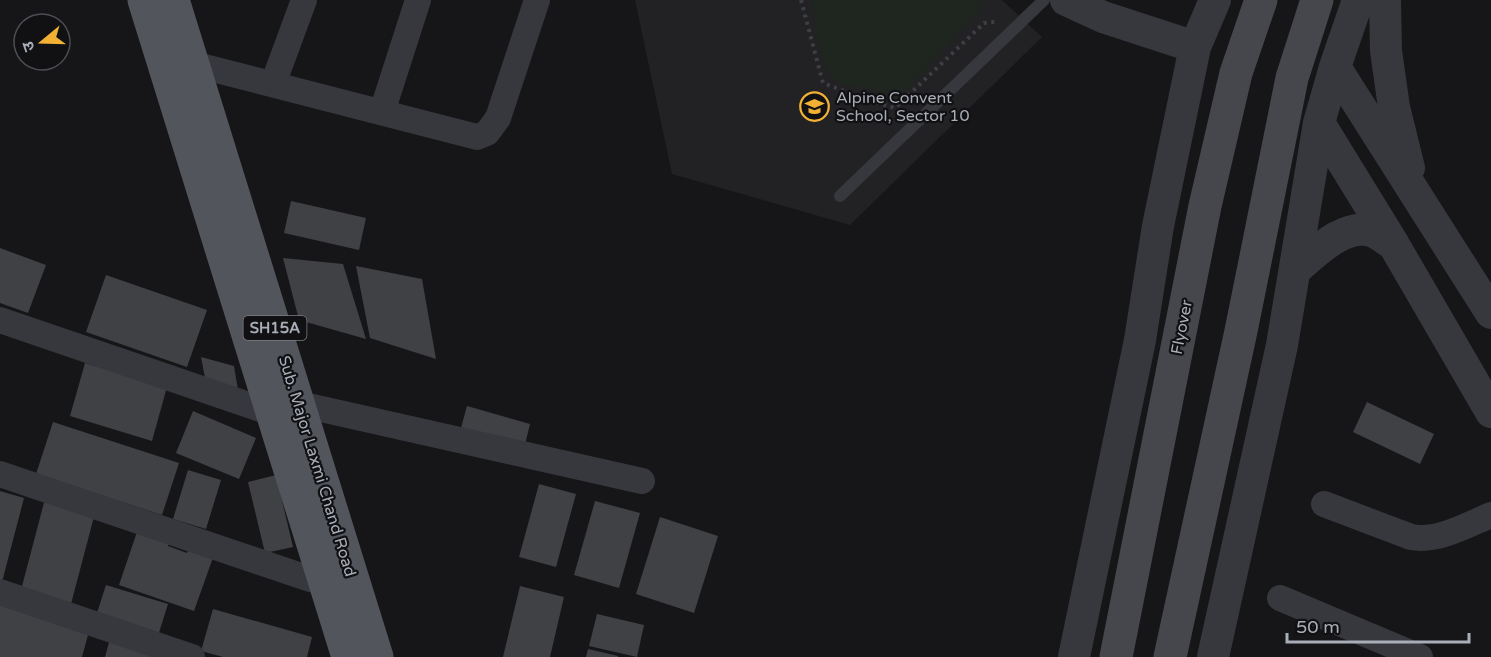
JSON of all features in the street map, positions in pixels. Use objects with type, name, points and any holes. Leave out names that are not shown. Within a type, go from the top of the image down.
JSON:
[{"type":"main road","name":"Sub. Major Laxmi Chand Road","points":[[144,0],[236,248],[338,578],[377,657]]},
{"type":"main road","name":"Sub. Major Laxmi Chand Road","points":[[173,0],[193,63],[236,248]]},
{"type":"main road","name":"Flyover","points":[[1116,657],[1203,218],[1236,73],[1261,0]]},
{"type":"main road","points":[[1170,657],[1241,331],[1292,78],[1317,0]]},
{"type":"main road","name":"Sub. Major Laxmi Chand Road","points":[[338,578],[348,657]]},
{"type":"street","points":[[273,84],[304,0]]},
{"type":"street","points":[[382,112],[418,0]]},
{"type":"street","points":[[193,63],[477,137],[487,134],[498,118],[537,0]]},
{"type":"street","points":[[1066,0],[1103,17],[1195,47]]},
{"type":"street","points":[[1074,657],[1140,340],[1158,226],[1195,47],[1215,0]]},
{"type":"street","points":[[1213,657],[1282,345],[1320,123],[1335,67],[1358,0]]},
{"type":"street","points":[[1386,0],[1386,51],[1392,96],[1403,148],[1417,196]]},
{"type":"street","points":[[1335,67],[1491,312]]},
{"type":"street","points":[[1320,123],[1491,412]]},
{"type":"street","points":[[1295,270],[1338,237],[1356,231],[1373,232],[1394,245]]},
{"type":"street","points":[[0,320],[285,408],[642,481]]},
{"type":"street","points":[[0,474],[310,579],[338,578]]},
{"type":"street","points":[[1324,504],[1411,537],[1422,539],[1491,515]]},
{"type":"street","points":[[0,592],[192,657]]},
{"type":"street","points":[[1280,598],[1420,657]]},
{"type":"lane","points":[[840,196],[1044,0]]},
{"type":"path","points":[[801,0],[823,83],[895,108],[984,23],[1023,20]]},
{"type":"shaded area","name":"Alpine Convent School, Sector 10","points":[[635,0],[1002,0],[1042,37],[850,225],[672,174]]},
{"type":"shaded area","points":[[813,0],[976,0],[983,7],[897,100],[871,89],[843,84],[832,76],[826,67],[819,45]]},
{"type":"building","points":[[291,201],[366,218],[359,250],[284,233]]},
{"type":"building","points":[[0,248],[46,265],[28,313],[0,303]]},
{"type":"building","points":[[283,258],[343,264],[366,339],[299,320]]},
{"type":"building","points":[[356,266],[422,279],[436,359],[370,338]]},
{"type":"building","points":[[106,275],[207,310],[187,367],[86,332]]},
{"type":"building","points":[[201,357],[234,366],[238,390],[205,378]]},
{"type":"building","points":[[85,363],[167,387],[152,441],[70,416]]},
{"type":"building","points":[[1367,402],[1434,434],[1420,464],[1353,432]]},
{"type":"building","points":[[467,406],[530,424],[523,453],[459,435]]},
{"type":"building","points":[[193,411],[256,438],[239,479],[176,453]]},
{"type":"building","points":[[53,422],[179,463],[162,515],[36,474]]},
{"type":"building","points":[[188,470],[221,480],[206,529],[173,519]]},
{"type":"building","points":[[276,475],[293,547],[265,553],[248,482]]},
{"type":"building","points":[[539,484],[576,494],[556,567],[519,557]]},
{"type":"building","points":[[0,491],[24,498],[2,582],[0,581]]},
{"type":"building","points":[[46,495],[96,509],[71,604],[21,590]]},
{"type":"building","points":[[595,501],[640,513],[619,588],[574,575]]},
{"type":"building","points":[[660,517],[718,536],[694,613],[636,594]]},
{"type":"building","points":[[139,526],[171,537],[168,546],[187,553],[191,544],[215,552],[194,611],[119,585]]},
{"type":"building","points":[[106,585],[168,604],[157,639],[95,619]]},
{"type":"building","points":[[520,586],[564,597],[550,657],[503,657]]},
{"type":"building","points":[[2,600],[91,624],[82,657],[0,657]]},
{"type":"building","points":[[213,609],[312,637],[307,657],[223,657],[201,651]]},
{"type":"building","points":[[597,614],[644,625],[637,657],[589,646]]},
{"type":"building","points":[[111,635],[161,657],[105,657]]},
{"type":"building","points":[[588,649],[618,656],[618,657],[586,657]]},
{"type":"place","name":"Alpine Convent School, Sector 10","points":[[815,106]]}]
